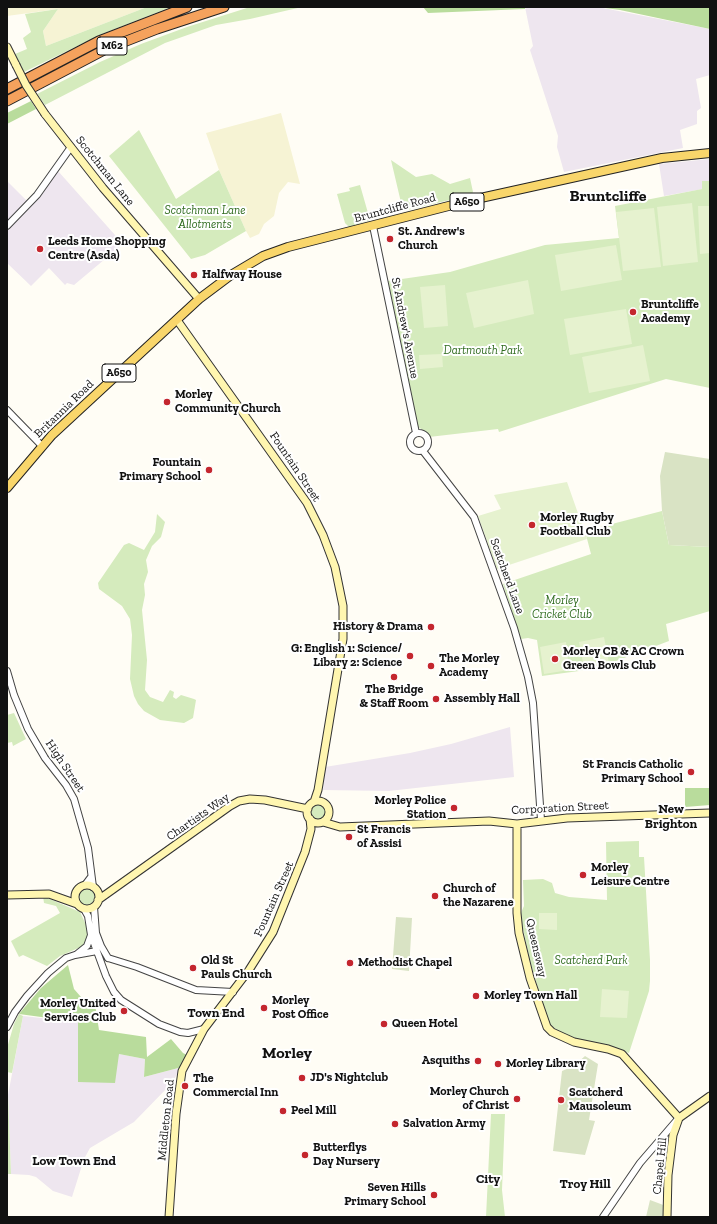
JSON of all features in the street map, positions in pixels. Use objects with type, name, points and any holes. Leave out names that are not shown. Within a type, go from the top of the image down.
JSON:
[{"type":"highway","name":"M62","points":[[7,89],[98,41],[187,7]]},
{"type":"highway","name":"M62","points":[[7,101],[106,49],[157,29],[224,7]]},
{"type":"main road","name":"Scotchman Lane","points":[[7,47],[26,85],[71,147],[108,194],[199,299]]},
{"type":"main road","name":"Bruntcliffe Road","points":[[177,320],[199,299],[231,275],[263,256],[288,248],[476,199],[662,158],[710,153]]},
{"type":"main road","name":"Britannia Road","points":[[7,488],[42,446],[177,320]]},
{"type":"main road","name":"Fountain Street","points":[[177,320],[308,503],[323,535],[335,567],[343,606],[343,639],[318,790],[314,802]]},
{"type":"main road","points":[[318,790],[323,803],[328,808],[329,814],[340,827]]},
{"type":"main road","name":"Chartists Way","points":[[98,900],[212,818],[240,802],[250,799],[265,800],[308,809]]},
{"type":"main road","points":[[310,819],[308,809],[314,802],[323,803]]},
{"type":"main road","name":"Corporation Street","points":[[310,819],[340,827],[489,821],[517,824],[541,820],[710,813]]},
{"type":"main road","points":[[311,829],[329,814]]},
{"type":"main road","name":"Fountain Street","points":[[233,992],[273,932],[304,858],[311,829],[310,819]]},
{"type":"main road","name":"Queensway","points":[[517,824],[517,913],[519,933],[530,978],[547,1027],[552,1032],[574,1042],[608,1049],[622,1054],[679,1118]]},
{"type":"main road","points":[[64,898],[75,894],[78,889],[85,885],[112,891]]},
{"type":"main road","points":[[7,895],[42,893],[64,898],[84,909],[94,907],[98,900],[94,888]]},
{"type":"main road","points":[[75,894],[77,904]]},
{"type":"main road","name":"Middleton Road","points":[[169,1217],[179,1084],[182,1071],[204,1029],[233,992]]},
{"type":"main road","points":[[679,1118],[710,1096]]},
{"type":"main road","name":"Chapel Hill","points":[[667,1217],[668,1175],[673,1135],[679,1118]]},
{"type":"street","points":[[7,226],[37,195],[71,147]]},
{"type":"street","name":"St Andrew's Avenue","points":[[373,226],[416,433],[411,437],[411,447],[417,452],[423,451]]},
{"type":"street","points":[[7,410],[42,446]]},
{"type":"street","points":[[416,433],[422,433],[427,437],[429,444],[423,451]]},
{"type":"street","name":"Scatcherd Lane","points":[[423,451],[474,517],[514,628],[533,703],[541,820]]},
{"type":"street","name":"High Street","points":[[7,671],[14,695],[28,729],[45,758],[66,785],[74,799],[88,848],[91,877],[94,888]]},
{"type":"street","points":[[85,885],[91,877]]},
{"type":"street","points":[[76,955],[87,946],[94,934],[94,907]]},
{"type":"street","points":[[84,909],[88,916],[97,944],[95,950],[102,962],[109,983],[117,996],[127,1005],[159,1024],[180,1032],[188,1033],[204,1029]]},
{"type":"street","points":[[94,934],[108,958],[137,967],[196,990],[233,992]]},
{"type":"street","points":[[7,1027],[14,1012],[37,983],[66,958],[95,950]]},
{"type":"street","points":[[102,962],[108,958]]},
{"type":"street","points":[[188,1033],[194,1040],[192,1051]]},
{"type":"street","points":[[603,1217],[640,1163],[679,1118]]},
{"type":"shaded area","points":[[7,7],[147,7],[46,46],[43,31],[58,9],[7,16]]},
{"type":"shaded area","points":[[525,7],[598,7],[710,29],[710,75],[696,79],[701,108],[697,111],[697,124],[680,130],[683,148],[564,172],[557,147],[558,136],[530,50],[533,46]]},
{"type":"shaded area","points":[[281,113],[300,184],[288,182],[279,193],[274,216],[264,224],[259,234],[250,238],[219,170],[206,133]]},
{"type":"shaded area","points":[[710,159],[710,181],[702,181],[703,189],[664,196],[659,164]]},
{"type":"shaded area","points":[[58,171],[123,244],[74,285],[67,283],[65,285],[49,268],[31,286],[7,263],[7,231],[41,196]]},
{"type":"shaded area","points":[[7,181],[27,201],[7,221]]},
{"type":"shaded area","points":[[510,727],[514,777],[389,791],[323,790],[325,767],[410,753],[451,744]]},
{"type":"shaded area","points":[[23,1016],[78,1022],[78,1082],[119,1054],[145,1059],[144,1077],[182,1067],[170,1085],[134,1122],[90,1148],[84,1159],[72,1197],[53,1191],[36,1177],[11,1174],[8,1095]]},
{"type":"green space","points":[[147,7],[171,7],[102,34],[24,72],[15,54],[27,49],[23,38],[31,32],[25,14],[58,9],[43,31],[46,46]]},
{"type":"green space","points":[[250,7],[302,7],[216,25],[165,43],[45,105],[37,94],[100,62],[141,44],[187,27]]},
{"type":"green space","points":[[423,7],[525,7],[525,9],[428,13]]},
{"type":"green space","points":[[598,7],[710,7],[710,29],[620,10]]},
{"type":"green space","points":[[31,101],[36,109],[7,124],[7,113]]},
{"type":"green space","name":"Scotchman Lane Allotments","points":[[139,130],[176,199],[219,170],[246,231],[205,255],[191,259],[109,156]]},
{"type":"green space","points":[[391,160],[416,177],[432,174],[450,184],[470,178],[473,192],[471,195],[403,211]]},
{"type":"green space","name":"Dartmouth Park","points":[[702,181],[710,181],[710,388],[666,379],[499,432],[498,429],[429,437],[418,427],[388,281],[450,272],[545,245],[619,238],[615,206],[702,189]]},
{"type":"green space","points":[[360,185],[370,220],[349,227],[345,223],[337,194],[350,191],[349,188]]},
{"type":"green space","points":[[692,203],[698,262],[663,266],[657,207]]},
{"type":"green space","points":[[698,206],[710,206],[710,253],[700,254]]},
{"type":"green space","points":[[654,208],[661,267],[623,271],[616,212]]},
{"type":"green space","points":[[616,245],[622,280],[561,291],[555,255]]},
{"type":"green space","points":[[528,280],[534,314],[474,328],[466,293]]},
{"type":"green space","points":[[445,285],[448,326],[424,328],[420,287]]},
{"type":"green space","points":[[626,309],[632,344],[570,355],[564,319]]},
{"type":"green space","points":[[643,345],[650,381],[589,393],[582,357]]},
{"type":"green space","points":[[442,354],[443,367],[420,369],[419,355]]},
{"type":"green space","points":[[665,452],[710,459],[710,547],[669,545],[662,511],[660,476]]},
{"type":"green space","name":"Morley Rugby Football Club","points":[[567,482],[587,539],[497,569],[478,516],[501,509],[494,495]]},
{"type":"green space","name":"Morley Cricket Club","points":[[662,511],[669,545],[710,547],[710,611],[666,624],[669,641],[616,661],[579,671],[542,676],[537,640],[528,638],[521,639],[503,584],[591,554],[585,531]]},
{"type":"green space","points":[[157,514],[165,522],[161,537],[152,546],[146,560],[148,572],[144,584],[145,595],[142,610],[147,660],[145,690],[150,697],[163,702],[170,690],[174,692],[173,697],[176,699],[181,695],[196,700],[193,718],[184,723],[160,720],[144,711],[138,704],[134,696],[130,679],[132,635],[130,619],[122,606],[99,589],[98,583],[124,545],[129,543],[144,550],[155,532]]},
{"type":"green space","name":"Morley CB & AC Crown Green Bowls Club","points":[[604,637],[609,663],[584,668],[579,642]]},
{"type":"green space","name":"Morley CB & AC Crown Green Bowls Club","points":[[566,642],[569,670],[544,674],[540,647]]},
{"type":"green space","points":[[14,713],[26,739],[13,746],[12,742],[7,743],[7,715]]},
{"type":"green space","points":[[685,788],[710,788],[710,805],[685,807]]},
{"type":"green space","points":[[318,804],[325,809],[326,812],[321,819],[318,820],[311,815],[310,812],[315,805]]},
{"type":"green space","name":"Scatcherd Park","points":[[639,841],[639,857],[644,857],[650,981],[649,991],[629,1053],[564,1035],[551,1026],[547,1020],[529,957],[520,915],[524,906],[523,880],[543,879],[552,883],[555,893],[569,897],[607,900],[606,842]]},
{"type":"green space","points":[[87,889],[93,891],[95,897],[93,903],[87,905],[81,903],[79,897],[81,891]]},
{"type":"green space","points":[[43,896],[80,912],[87,927],[88,933],[83,946],[60,956],[47,966],[23,955],[19,957],[11,941],[60,913],[56,906],[44,903]]},
{"type":"green space","points":[[539,913],[557,913],[557,930],[539,929]]},
{"type":"green space","points":[[396,917],[412,918],[409,971],[392,969]]},
{"type":"green space","points":[[68,965],[74,989],[81,997],[95,1004],[99,1030],[146,1037],[147,1057],[171,1039],[183,1053],[187,1055],[182,1067],[144,1077],[145,1059],[119,1054],[115,1083],[78,1082],[78,1022],[19,1014],[41,988]]},
{"type":"green space","points":[[602,989],[629,991],[627,1018],[600,1017]]},
{"type":"green space","points":[[19,1014],[23,1016],[12,1073],[7,1072],[7,1048],[14,1024]]},
{"type":"green space","points":[[585,1056],[598,1064],[589,1120],[595,1121],[585,1155],[553,1151],[562,1071],[574,1066]]},
{"type":"green space","points":[[8,1095],[11,1174],[7,1174]]},
{"type":"green space","points":[[491,1114],[505,1114],[502,1190],[505,1217],[486,1217]]},
{"type":"green space","points":[[650,1200],[666,1206],[665,1217],[646,1217]]},
{"type":"place","name":"St. Andrew's Church","points":[[390,239]]},
{"type":"place","name":"Leeds Home Shopping Centre (Asda)","points":[[40,249]]},
{"type":"place","name":"Halfway House","points":[[194,275]]},
{"type":"place","name":"Bruntcliffe Academy","points":[[633,312]]},
{"type":"place","name":"Morley Community Church","points":[[167,402]]},
{"type":"place","name":"Fountain Primary School","points":[[209,470]]},
{"type":"place","name":"Morley Rugby Football Club","points":[[532,525]]},
{"type":"place","name":"History & Drama","points":[[431,627]]},
{"type":"place","name":"G: English 1: Science/ Libary 2: Science","points":[[410,656]]},
{"type":"place","name":"Morley CB & AC Crown Green Bowls Club","points":[[555,659]]},
{"type":"place","name":"The Morley Academy","points":[[431,666]]},
{"type":"place","name":"The Bridge & Staff Room","points":[[394,677]]},
{"type":"place","name":"Assembly Hall","points":[[436,699]]},
{"type":"place","name":"St Francis Catholic Primary School","points":[[691,772]]},
{"type":"place","name":"Morley Police Station","points":[[454,808]]},
{"type":"place","name":"St Francis of Assisi","points":[[349,837]]},
{"type":"place","name":"Morley Leisure Centre","points":[[583,875]]},
{"type":"place","name":"Church of the Nazarene","points":[[435,896]]},
{"type":"place","name":"Methodist Chapel","points":[[350,963]]},
{"type":"place","name":"Old St Pauls Church","points":[[193,968]]},
{"type":"place","name":"Morley Town Hall","points":[[476,996]]},
{"type":"place","name":"Morley Post Office","points":[[264,1008]]},
{"type":"place","name":"Morley United Services Club","points":[[124,1011]]},
{"type":"place","name":"Queen Hotel","points":[[384,1024]]},
{"type":"place","name":"Asquiths","points":[[478,1061]]},
{"type":"place","name":"Morley Library","points":[[498,1064]]},
{"type":"place","name":"JD's Nightclub","points":[[302,1078]]},
{"type":"place","name":"The Commercial Inn","points":[[185,1086]]},
{"type":"place","name":"Morley Church of Christ","points":[[517,1099]]},
{"type":"place","name":"Scatcherd Mausoleum","points":[[561,1100]]},
{"type":"place","name":"Peel Mill","points":[[283,1111]]},
{"type":"place","name":"Salvation Army","points":[[395,1124]]},
{"type":"place","name":"Butterflys Day Nursery","points":[[305,1155]]},
{"type":"place","name":"Seven Hills Primary School","points":[[434,1195]]},
{"type":"district","name":"Bruntcliffe","points":[[608,196]]},
{"type":"district","name":"New Brighton","points":[[671,816]]},
{"type":"district","name":"Town End","points":[[216,1013]]},
{"type":"district","name":"Morley","points":[[287,1053]]},
{"type":"district","name":"Low Town End","points":[[74,1161]]},
{"type":"district","name":"City","points":[[488,1179]]},
{"type":"district","name":"Troy Hill","points":[[585,1184]]}]
